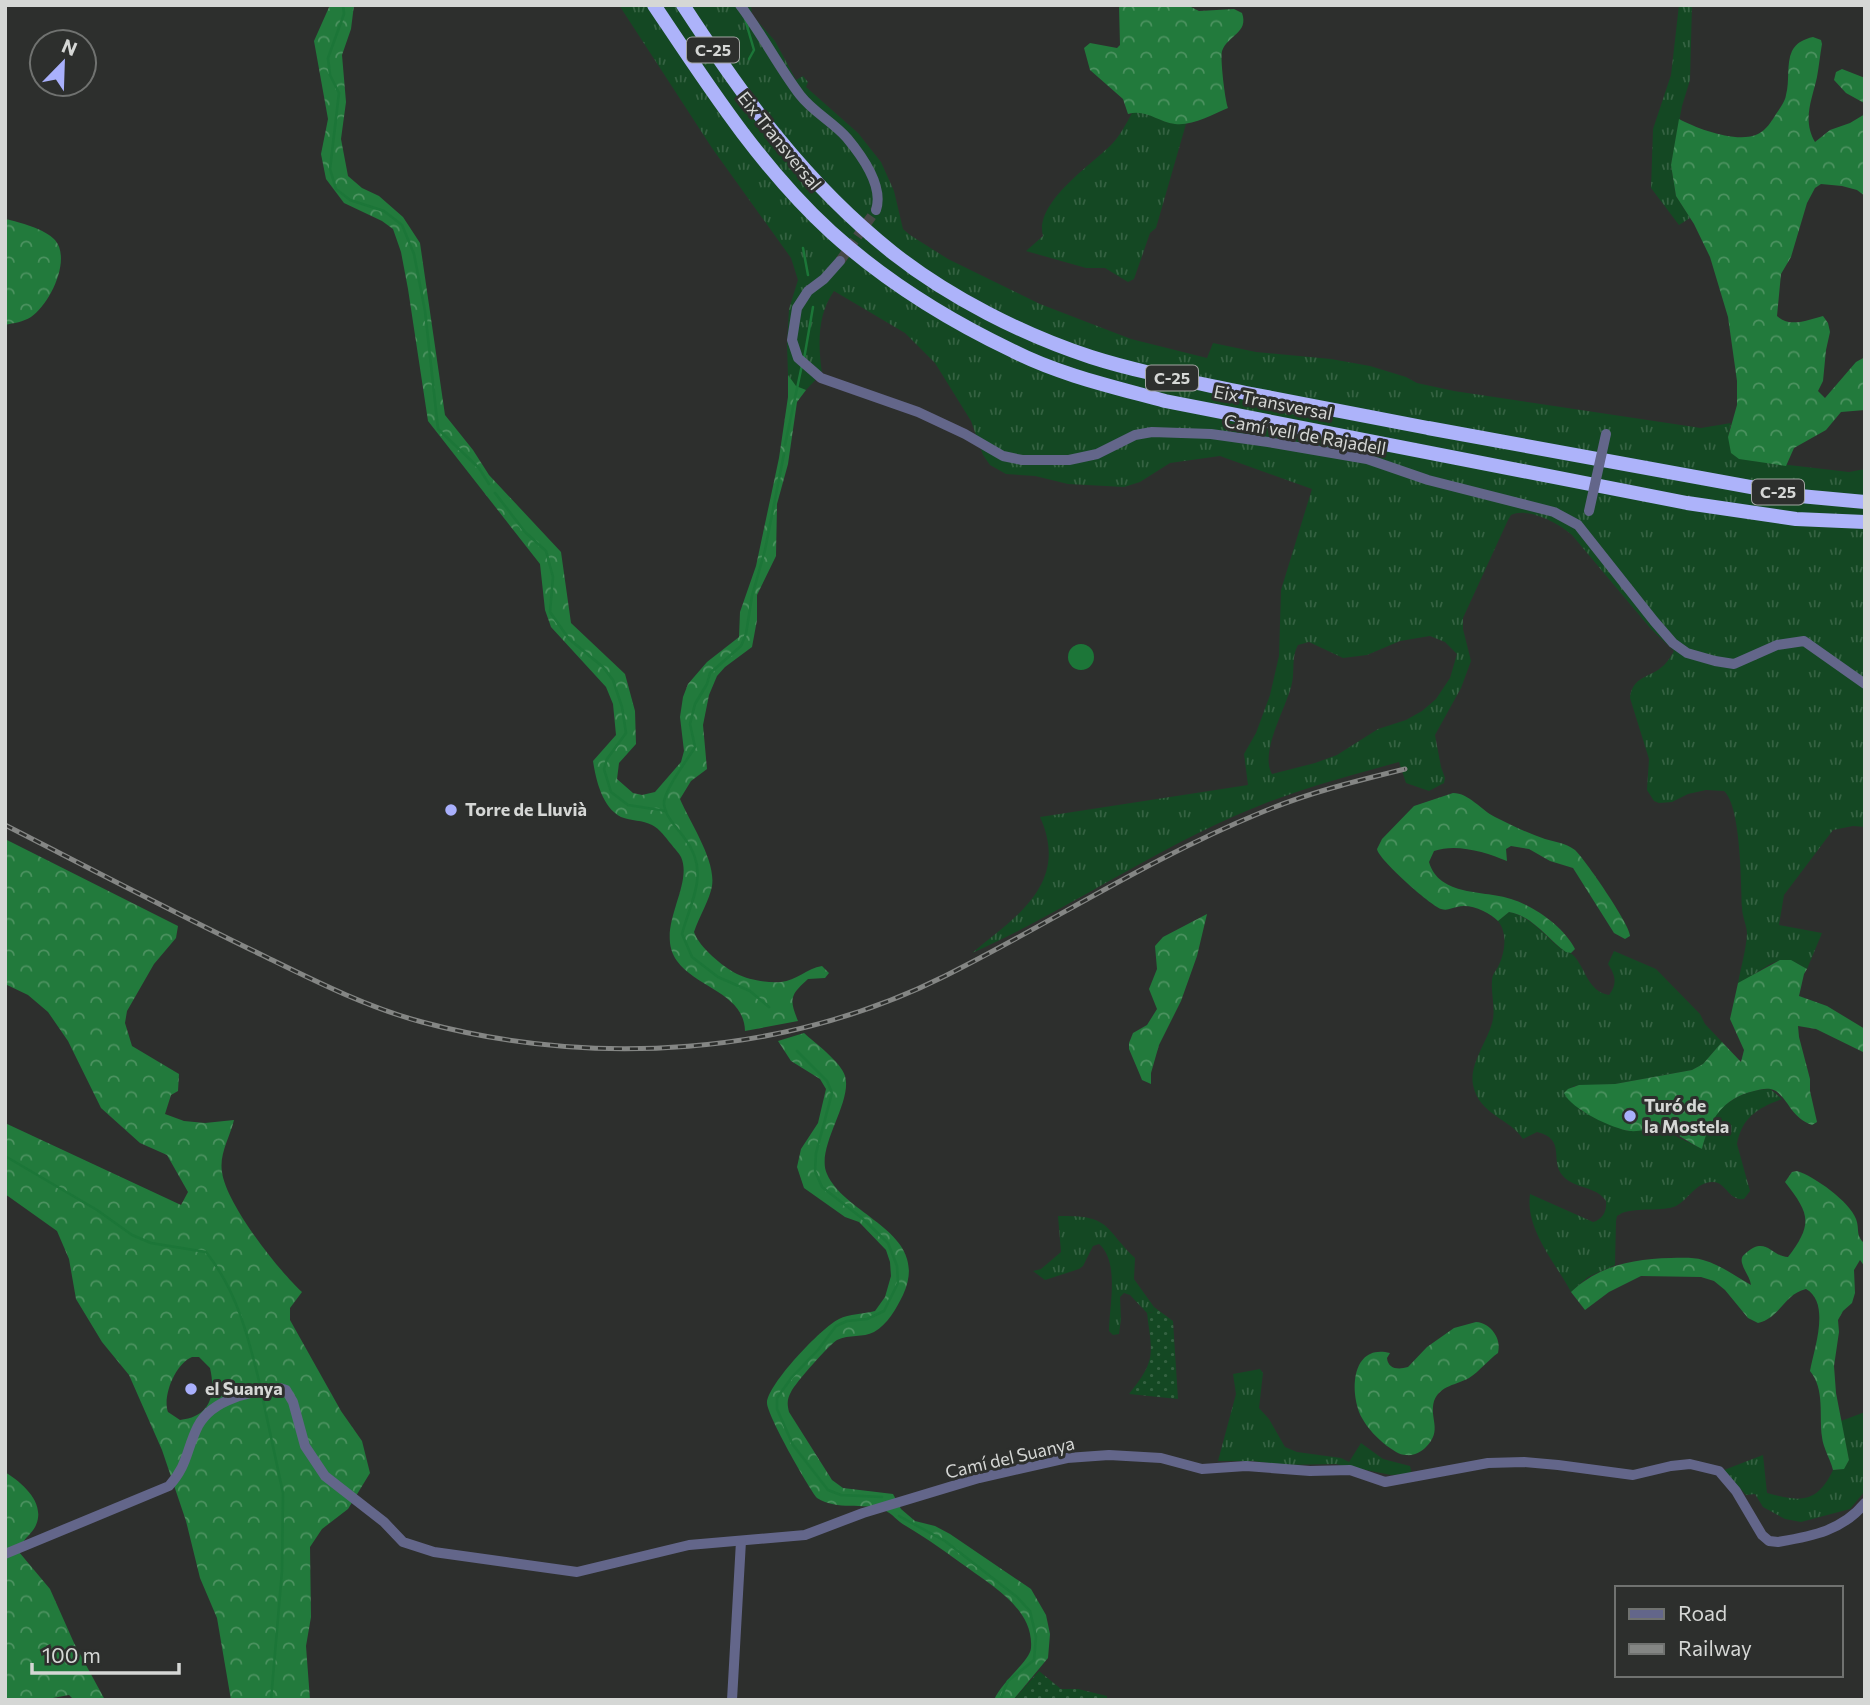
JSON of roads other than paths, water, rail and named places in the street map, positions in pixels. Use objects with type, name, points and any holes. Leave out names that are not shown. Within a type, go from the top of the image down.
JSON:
[{"type":"highway","name":"Eix Transversal","points":[[654,5],[767,164],[830,231],[882,274],[1014,352],[1086,379],[1165,401],[1687,503],[1796,519],[1865,524]]},
{"type":"highway","name":"Eix Transversal","points":[[684,5],[742,94],[785,149],[845,211],[895,254],[969,303],[1024,331],[1091,357],[1168,377],[1800,496],[1865,502]]},
{"type":"street","points":[[740,5],[758,28],[787,78],[807,105],[846,137],[868,169],[879,200],[876,210]]},
{"type":"street","name":"Camí vell de Rajadell","points":[[840,261],[824,279],[807,291],[797,308],[792,340],[798,358],[821,378],[918,412],[1003,456],[1022,460],[1069,460],[1097,454],[1135,435],[1152,432],[1211,434],[1367,459],[1429,480],[1554,512],[1581,527],[1654,621],[1673,643],[1687,653],[1734,664],[1777,645],[1804,641],[1865,684]]},
{"type":"street","points":[[1581,527],[1589,511],[1609,423]]},
{"type":"street","name":"Camí del Suanya","points":[[5,1554],[169,1486],[181,1473],[198,1426],[208,1412],[236,1398],[280,1389],[293,1402],[305,1447],[325,1476],[384,1522],[403,1542],[434,1552],[577,1573],[689,1545],[805,1535],[863,1513],[979,1478],[1067,1458],[1109,1455],[1161,1458],[1202,1469],[1246,1466],[1310,1471],[1350,1470],[1385,1482],[1488,1463],[1536,1463],[1633,1475],[1690,1464],[1719,1471],[1736,1490],[1762,1535],[1769,1541],[1778,1542],[1834,1529],[1856,1514],[1865,1503]]},
{"type":"street","points":[[732,1700],[741,1541]]},
{"type":"waterway","points":[[343,5],[344,14],[328,58],[330,75],[339,93],[330,169],[336,189],[350,200],[384,211],[402,225],[414,254],[425,311],[438,429],[479,468],[489,484]]},
{"type":"waterway","points":[[745,19],[754,50],[749,59]]},
{"type":"waterway","points":[[803,248],[808,275]]},
{"type":"waterway","points":[[804,359],[813,307]]},
{"type":"waterway","points":[[785,445],[802,365]]},
{"type":"waterway","points":[[769,1007],[750,991],[718,977],[692,957],[682,934],[697,884],[696,861],[664,804],[672,783],[695,747],[690,724],[695,704],[710,673],[741,646],[746,634],[784,454]]},
{"type":"waterway","points":[[495,493],[525,532],[546,551],[553,577],[550,612],[569,639],[603,667],[613,680],[622,707],[626,733],[607,759],[604,769],[611,792],[628,805],[666,811]]},
{"type":"waterway","points":[[797,1051],[827,1081],[832,1093],[816,1153],[815,1171],[822,1187],[863,1219],[888,1243],[897,1266],[898,1283],[884,1311],[867,1319],[847,1321],[836,1326],[777,1398],[777,1409],[793,1445],[828,1490],[841,1495],[882,1497]]},
{"type":"waterway","points":[[5,1156],[97,1210],[132,1235],[151,1243],[206,1252],[234,1300],[247,1335],[261,1389]]},
{"type":"waterway","points":[[262,1395],[283,1493],[282,1571],[271,1700]]},
{"type":"waterway","points":[[899,1516],[945,1541],[1017,1597],[1030,1611],[1036,1637],[1034,1660],[1008,1681],[1000,1700]]},
{"type":"tunnel","points":[[840,261],[876,210]]},
{"type":"railway","points":[[5,825],[301,974],[401,1016],[487,1037],[621,1049],[688,1046],[755,1038],[820,1023],[884,1003],[945,976],[1140,870],[1219,831],[1296,799],[1405,769]]},
{"type":"place","name":"Torre de Lluvià","points":[[451,810]]},
{"type":"place","name":"Turó de la Mostela","points":[[1630,1116]]},
{"type":"place","name":"el Suanya","points":[[191,1389]]}]
